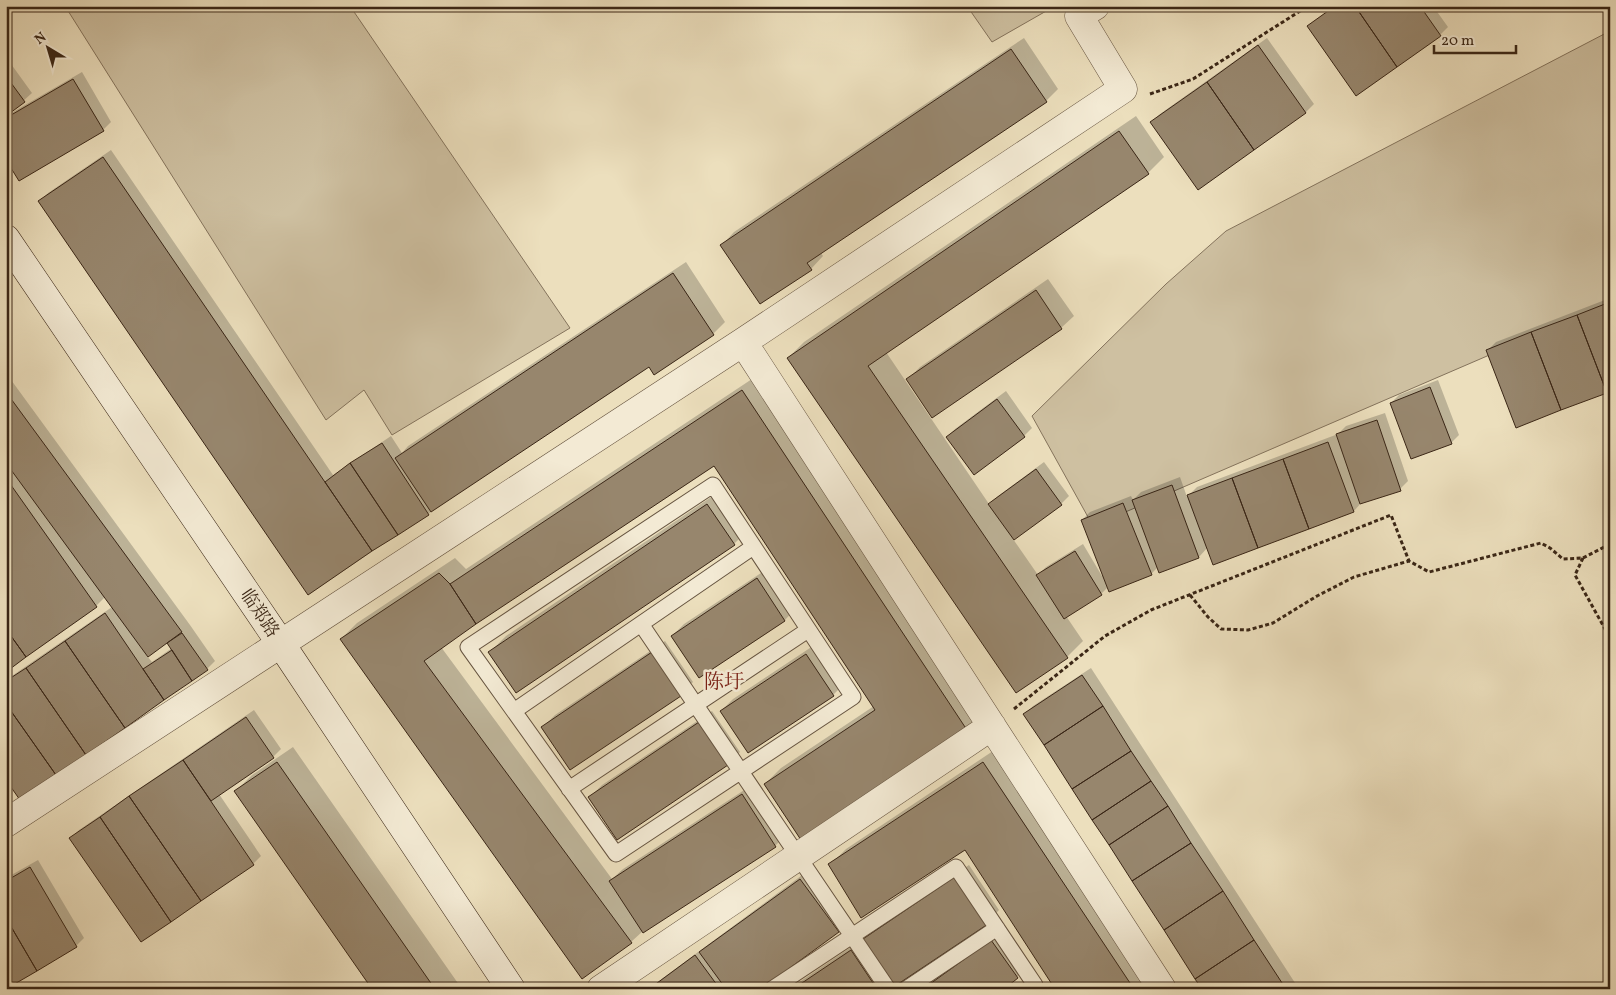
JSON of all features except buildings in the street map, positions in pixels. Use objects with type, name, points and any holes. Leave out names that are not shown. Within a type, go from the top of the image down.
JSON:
[{"type":"street","points":[[6,823],[743,342],[1123,89],[1080,16],[1095,6]]},
{"type":"street","name":"临郑路","points":[[6,239],[282,644],[511,989]]},
{"type":"street","points":[[743,342],[1162,989]]},
{"type":"street","points":[[601,989],[992,726]]},
{"type":"lane","points":[[713,485],[753,547],[853,698],[616,854],[468,647],[713,485]]},
{"type":"lane","points":[[514,711],[753,547]]},
{"type":"lane","points":[[641,624],[888,989]]},
{"type":"lane","points":[[569,789],[808,630]]},
{"type":"lane","points":[[772,989],[956,867],[1035,985],[1029,989]]},
{"type":"lane","points":[[906,989],[997,928]]},
{"type":"path","points":[[1123,89],[1146,96],[1193,79],[1308,6]]},
{"type":"path","points":[[992,726],[1105,636],[1151,610],[1391,515],[1409,561],[1429,572],[1541,543],[1563,559],[1583,558],[1610,544]]},
{"type":"path","points":[[1583,558],[1575,575],[1610,638]]},
{"type":"path","points":[[1190,595],[1208,617],[1221,629],[1248,630],[1273,623],[1354,576],[1409,561]]},
{"type":"shaded area","points":[[65,6],[350,6],[570,328],[392,435],[364,390],[326,420]]},
{"type":"shaded area","points":[[967,6],[1055,6],[992,42]]},
{"type":"shaded area","points":[[1610,31],[1610,303],[1093,526],[1032,416],[1166,284],[1226,231]]},
{"type":"district","name":"陈圩","points":[[724,681]]}]
